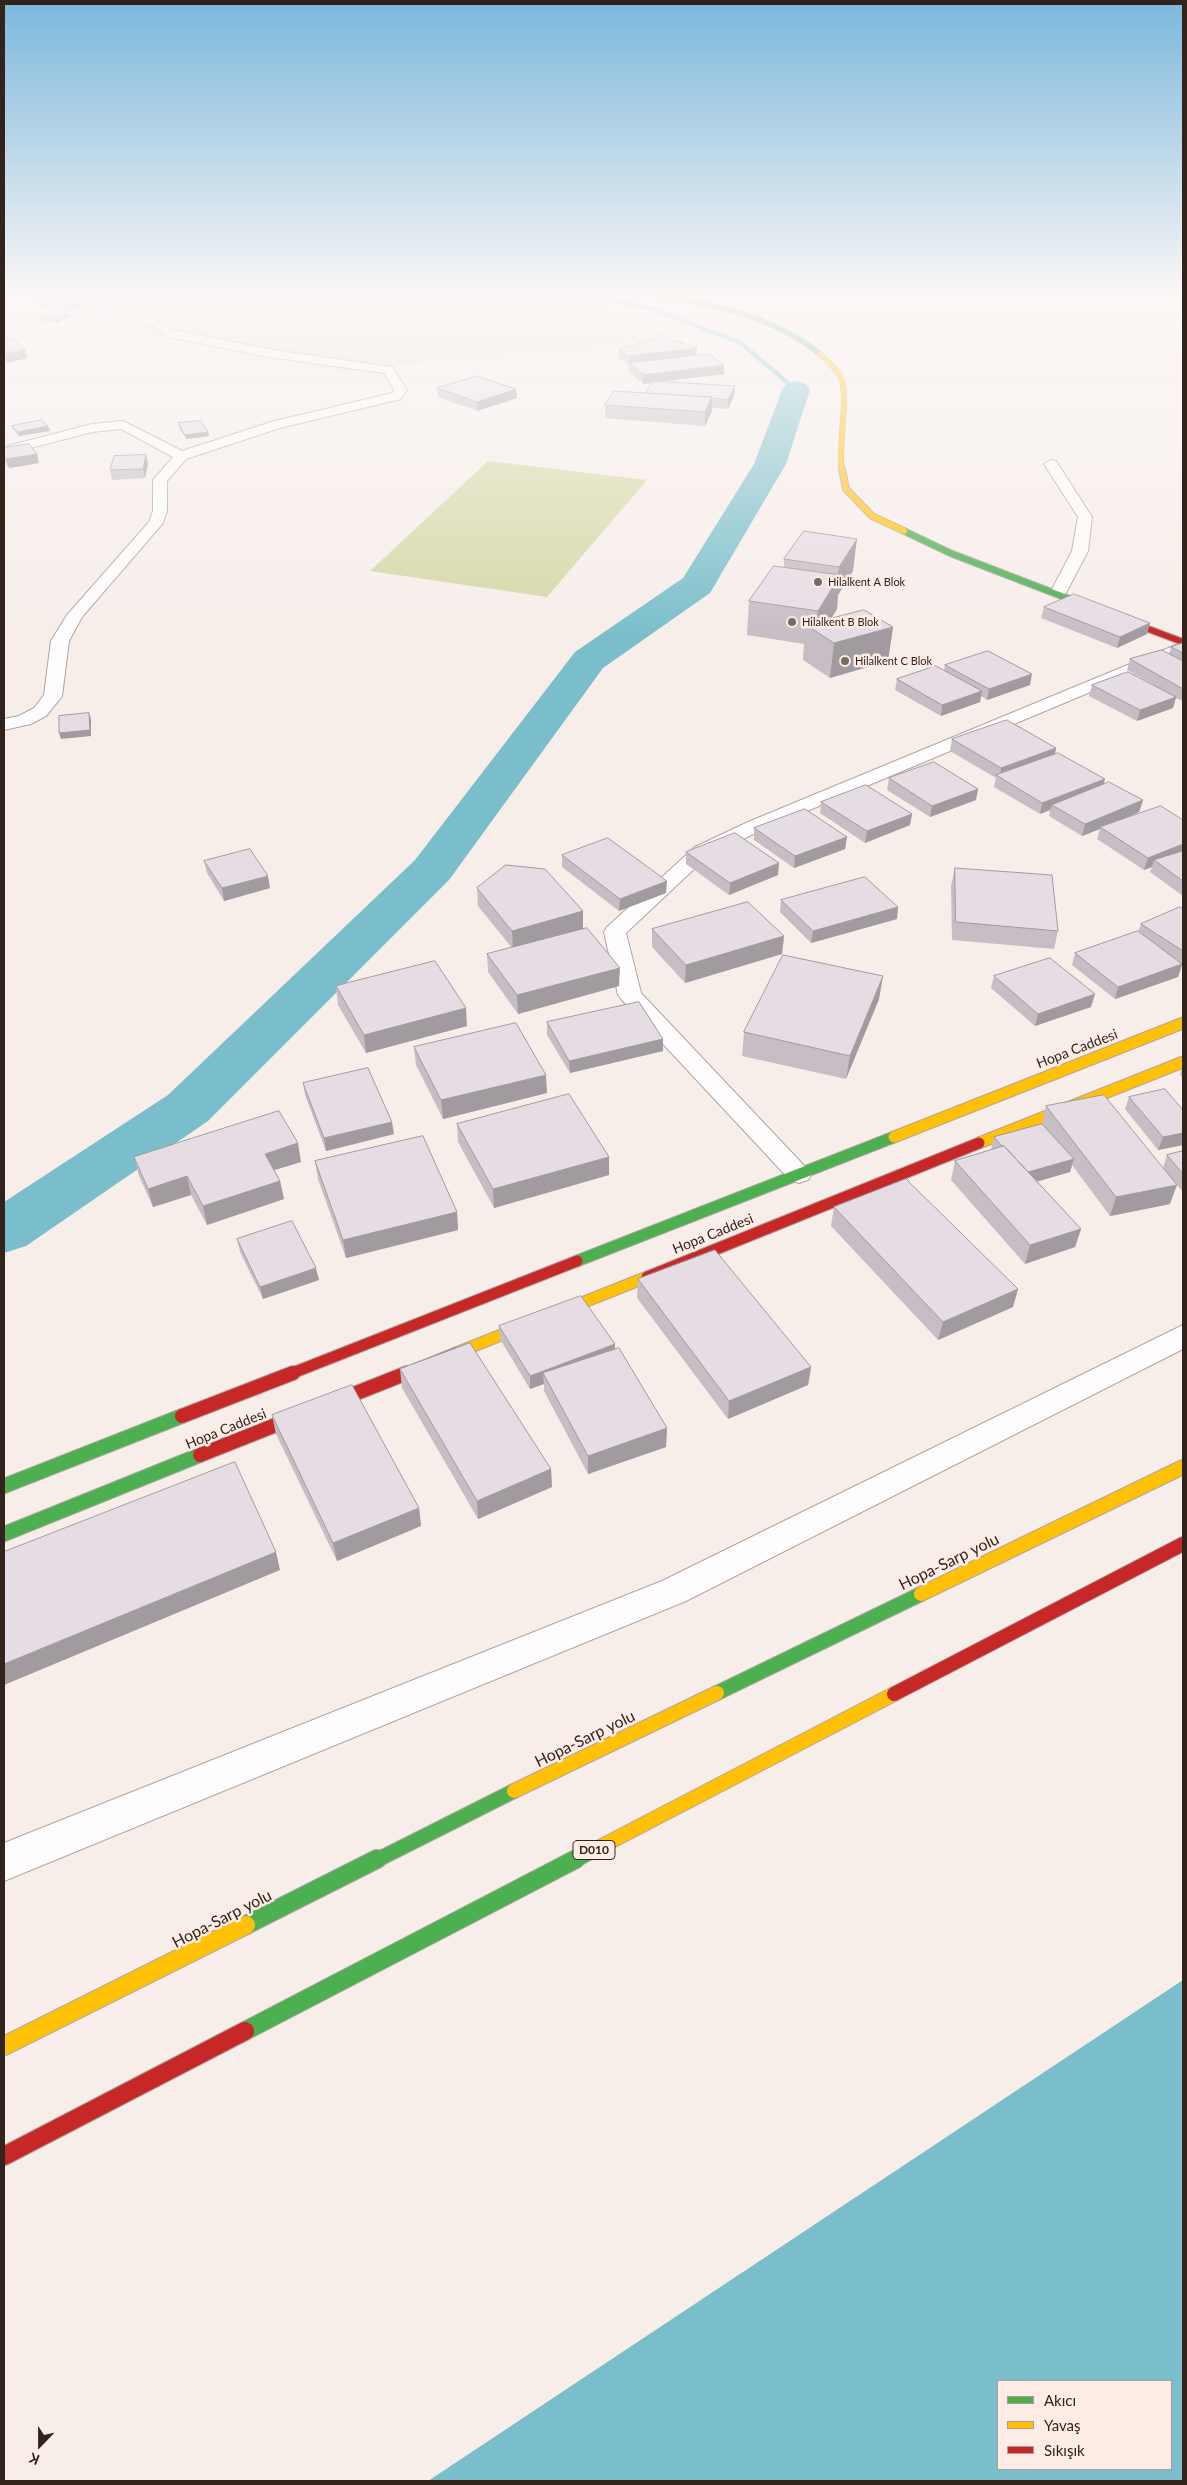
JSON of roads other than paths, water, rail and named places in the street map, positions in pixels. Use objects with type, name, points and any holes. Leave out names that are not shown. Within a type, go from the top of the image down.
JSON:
[{"type":"main road","points":[[844,407],[840,460],[846,489],[872,516],[950,553],[1183,642]]},
{"type":"main road","name":"Hopa Caddesi","points":[[4,1486],[1183,1023]]},
{"type":"main road","name":"Hopa Caddesi","points":[[4,1534],[1183,1062]]},
{"type":"main road","name":"Hopa-Sarp yolu","points":[[4,2046],[516,1790],[1183,1467]]},
{"type":"main road","name":"D010","points":[[4,2156],[1183,1544]]},
{"type":"street","points":[[4,724],[24,720],[40,712],[53,696],[60,641],[75,615],[156,524],[160,511],[160,480],[182,456],[276,425],[351,407]]},
{"type":"street","points":[[4,451],[92,428],[123,425],[182,456]]},
{"type":"street","points":[[1051,464],[1085,517],[1080,551],[1058,593]]},
{"type":"street","points":[[799,1174],[630,994],[615,932],[702,851],[755,826],[1183,647]]},
{"type":"street","points":[[4,1862],[674,1591],[1183,1336]]},
{"type":"water","points":[[1183,1980],[1183,2481],[428,2481]]},
{"type":"waterway","points":[[4,1231],[188,1108],[432,870],[589,660],[697,585],[770,464],[790,407]]},
{"type":"place","name":"Hilalkent A Blok","points":[[818,582]]},
{"type":"place","name":"Hilalkent B Blok","points":[[792,622]]},
{"type":"place","name":"Hilalkent C Blok","points":[[845,661]]}]
